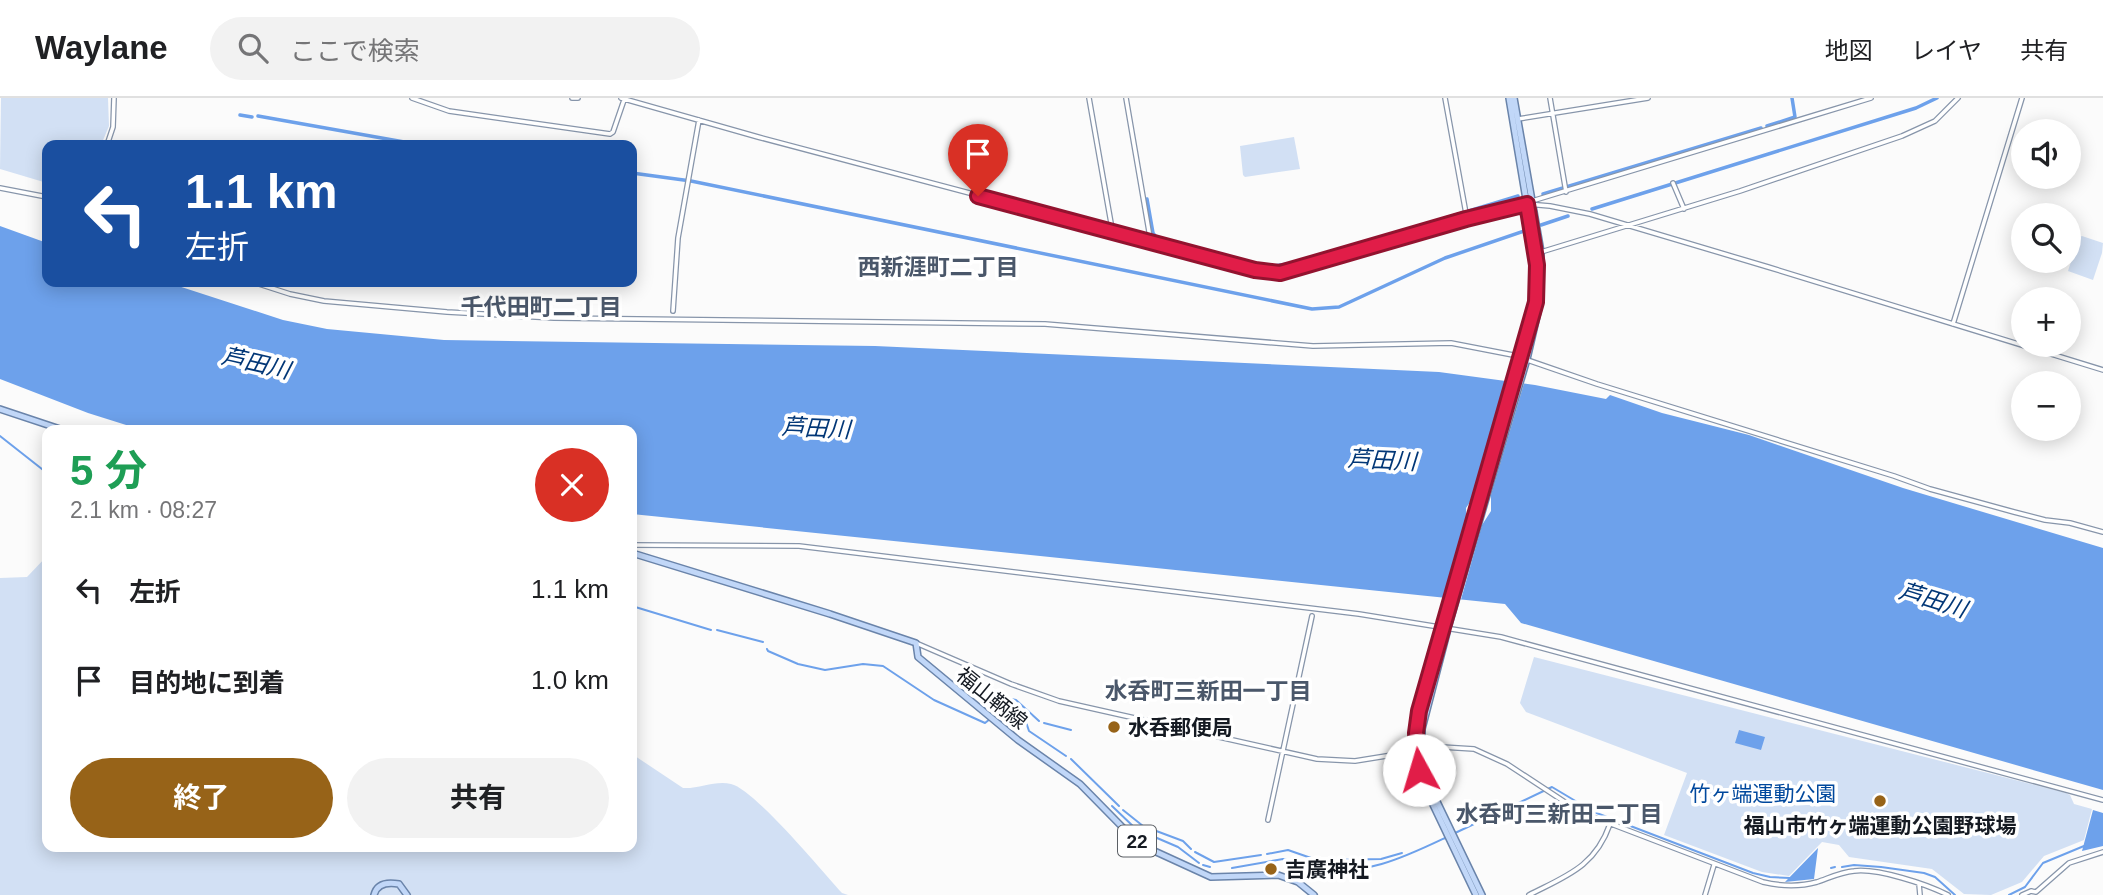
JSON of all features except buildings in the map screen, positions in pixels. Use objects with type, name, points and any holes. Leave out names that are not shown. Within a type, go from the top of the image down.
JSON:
[{"type":"main road","points":[[1476,895],[1430,787],[1419,750],[1425,711],[1445,629],[1540,303],[1541,252],[1512,98]]},
{"type":"main road","points":[[1524,358],[1538,287],[1531,204]]},
{"type":"main road","points":[[0,409],[48,425]]},
{"type":"main road","points":[[637,555],[916,643]]},
{"type":"main road","name":"福山鞆線","points":[[916,643],[918,657],[1018,740],[1080,784],[1137,842],[1211,877],[1278,875],[1298,882],[1314,895]]},
{"type":"main road","points":[[1450,835],[1482,895]]},
{"type":"main road","points":[[374,895],[379,886],[385,883],[399,884],[407,895]]},
{"type":"street","points":[[109,140],[113,127],[114,98]]},
{"type":"street","points":[[412,98],[449,111],[610,134],[624,99],[1151,243],[1255,270],[1280,273],[1466,219],[1531,204],[1871,98]]},
{"type":"street","points":[[572,98],[578,98]]},
{"type":"street","points":[[1089,98],[1111,223],[1110,232]]},
{"type":"street","points":[[1126,98],[1151,243]]},
{"type":"street","points":[[1445,98],[1466,219]]},
{"type":"street","points":[[1550,98],[1566,192]]},
{"type":"street","points":[[1515,119],[1648,98]]},
{"type":"street","points":[[1541,252],[1812,168],[1922,128],[1935,121],[1958,98]]},
{"type":"street","points":[[1952,324],[2022,98]]},
{"type":"street","points":[[673,311],[678,238],[699,120]]},
{"type":"street","points":[[1673,185],[1684,209]]},
{"type":"street","points":[[0,188],[42,196]]},
{"type":"street","points":[[1531,204],[1572,210],[1628,226],[2103,370]]},
{"type":"street","points":[[268,287],[324,301],[554,318],[1045,324],[1313,346],[1451,343],[1524,358],[1597,384],[1930,489],[2045,520],[2070,523],[2103,532]]},
{"type":"street","points":[[637,545],[799,546],[1359,614],[1501,637],[2103,800]]},
{"type":"street","points":[[1268,820],[1312,616]]},
{"type":"street","points":[[916,643],[1011,684],[1059,701],[1283,751],[1341,762],[1452,747],[1481,752],[1507,764],[1580,812],[1756,880],[1779,885],[1814,883],[1843,872],[1863,870],[1919,884],[1948,895]]},
{"type":"street","points":[[1529,895],[1569,876],[1590,860],[1605,838],[1610,824]]},
{"type":"street","points":[[2022,895],[2031,891],[2035,894],[2069,863],[2103,852]]},
{"type":"street","points":[[1705,895],[1714,865]]},
{"type":"street","points":[[1919,884],[1920,895]]},
{"type":"green space","points":[[1,98],[108,98],[109,126],[103,140],[42,140],[42,182],[0,169]]},
{"type":"green space","points":[[1294,137],[1300,169],[1245,177],[1243,175],[1240,146]]},
{"type":"green space","points":[[2081,236],[2103,243],[2093,280],[2074,273],[2081,273]]},
{"type":"green space","points":[[42,561],[42,852],[637,852],[637,757],[683,788],[725,783],[742,789],[771,815],[842,893],[848,895],[0,895],[0,578],[27,577]]},
{"type":"green space","name":"竹ヶ端運動公園","points":[[1534,657],[2066,793],[2074,804],[2092,809],[2084,840],[2044,856],[2022,882],[1991,895],[1964,894],[1932,869],[1849,857],[1839,845],[1822,842],[1789,876],[1762,872],[1664,835],[1687,773],[1526,712],[1520,703]]},
{"type":"water","name":"芦田川","points":[[0,226],[42,241],[42,287],[181,287],[283,320],[327,329],[444,340],[875,346],[1439,372],[1535,385],[1606,399],[1610,395],[1662,413],[1749,435],[1903,488],[2103,548],[2103,790],[1521,623],[1505,604],[637,515],[637,425],[126,425],[0,379]]},
{"type":"water","points":[[1739,730],[1765,737],[1761,750],[1735,743]]},
{"type":"water","points":[[2093,810],[2103,813],[2103,846],[2082,851]]},
{"type":"water","points":[[1818,848],[1814,879],[1785,882]]},
{"type":"pier","points":[[1509,378],[1525,380],[1491,495],[1491,511],[1482,525],[1460,603],[1446,601],[1467,525],[1466,508],[1476,493]]},
{"type":"waterway","points":[[1767,126],[1795,117],[1792,98]]},
{"type":"waterway","points":[[1592,209],[1916,108],[1937,98]]},
{"type":"waterway","points":[[240,115],[252,117]]},
{"type":"waterway","points":[[258,116],[393,140]]},
{"type":"waterway","points":[[1543,194],[1761,128]]},
{"type":"waterway","points":[[637,174],[691,181],[1312,309],[1339,307],[1445,258],[1527,230]]},
{"type":"waterway","points":[[1147,199],[1153,233],[1157,238],[1267,267],[1301,262],[1518,196]]},
{"type":"waterway","points":[[1541,225],[1568,216]]},
{"type":"waterway","points":[[0,436],[42,469]]},
{"type":"waterway","points":[[637,608],[711,630]]},
{"type":"waterway","points":[[717,630],[763,642]]},
{"type":"waterway","points":[[767,649],[798,664],[825,670],[863,664],[883,666],[934,700],[985,723],[990,719],[997,696],[1016,700],[1039,721]]},
{"type":"waterway","points":[[1021,707],[1029,731],[1066,756]]},
{"type":"waterway","points":[[1044,723],[1071,730]]},
{"type":"waterway","points":[[1071,759],[1119,806]]},
{"type":"waterway","points":[[1453,834],[1552,787],[1594,812],[1753,873],[1790,878]]},
{"type":"waterway","points":[[1112,806],[1136,829],[1178,847],[1199,863]]},
{"type":"waterway","points":[[1123,810],[1143,826],[1183,841],[1191,849]]},
{"type":"waterway","points":[[1316,867],[1333,870],[1366,868],[1399,858],[1445,838]]},
{"type":"waterway","points":[[2009,895],[2025,887],[2043,863],[2084,846]]},
{"type":"waterway","points":[[1267,854],[1288,850],[1311,858],[1328,860]]},
{"type":"waterway","points":[[1195,852],[1214,862],[1261,855]]},
{"type":"waterway","points":[[1333,860],[1381,859],[1402,853]]},
{"type":"waterway","points":[[1232,868],[1283,859],[1305,864]]},
{"type":"waterway","points":[[1203,865],[1210,867]]},
{"type":"waterway","points":[[1842,867],[1854,865],[1924,873],[1935,877],[1955,895]]},
{"type":"waterway","points":[[1831,868],[1835,867]]},
{"type":"place","name":"水呑郵便局","points":[[1114,727]]},
{"type":"place","name":"福山市竹ヶ端運動公園野球場","points":[[1880,801]]},
{"type":"place","name":"吉廣神社","points":[[1271,869]]},
{"type":"district","name":"西新涯町二丁目","points":[[938,267]]},
{"type":"district","name":"千代田町二丁目","points":[[541,307]]},
{"type":"district","name":"水呑町三新田一丁目","points":[[1208,691]]},
{"type":"district","name":"水呑町三新田二丁目","points":[[1559,814]]},
{"type":"route","points":[[978,196],[1255,270],[1280,273],[1527,204],[1537,265],[1536,302],[1419,711],[1416,751],[1419,770]]}]
